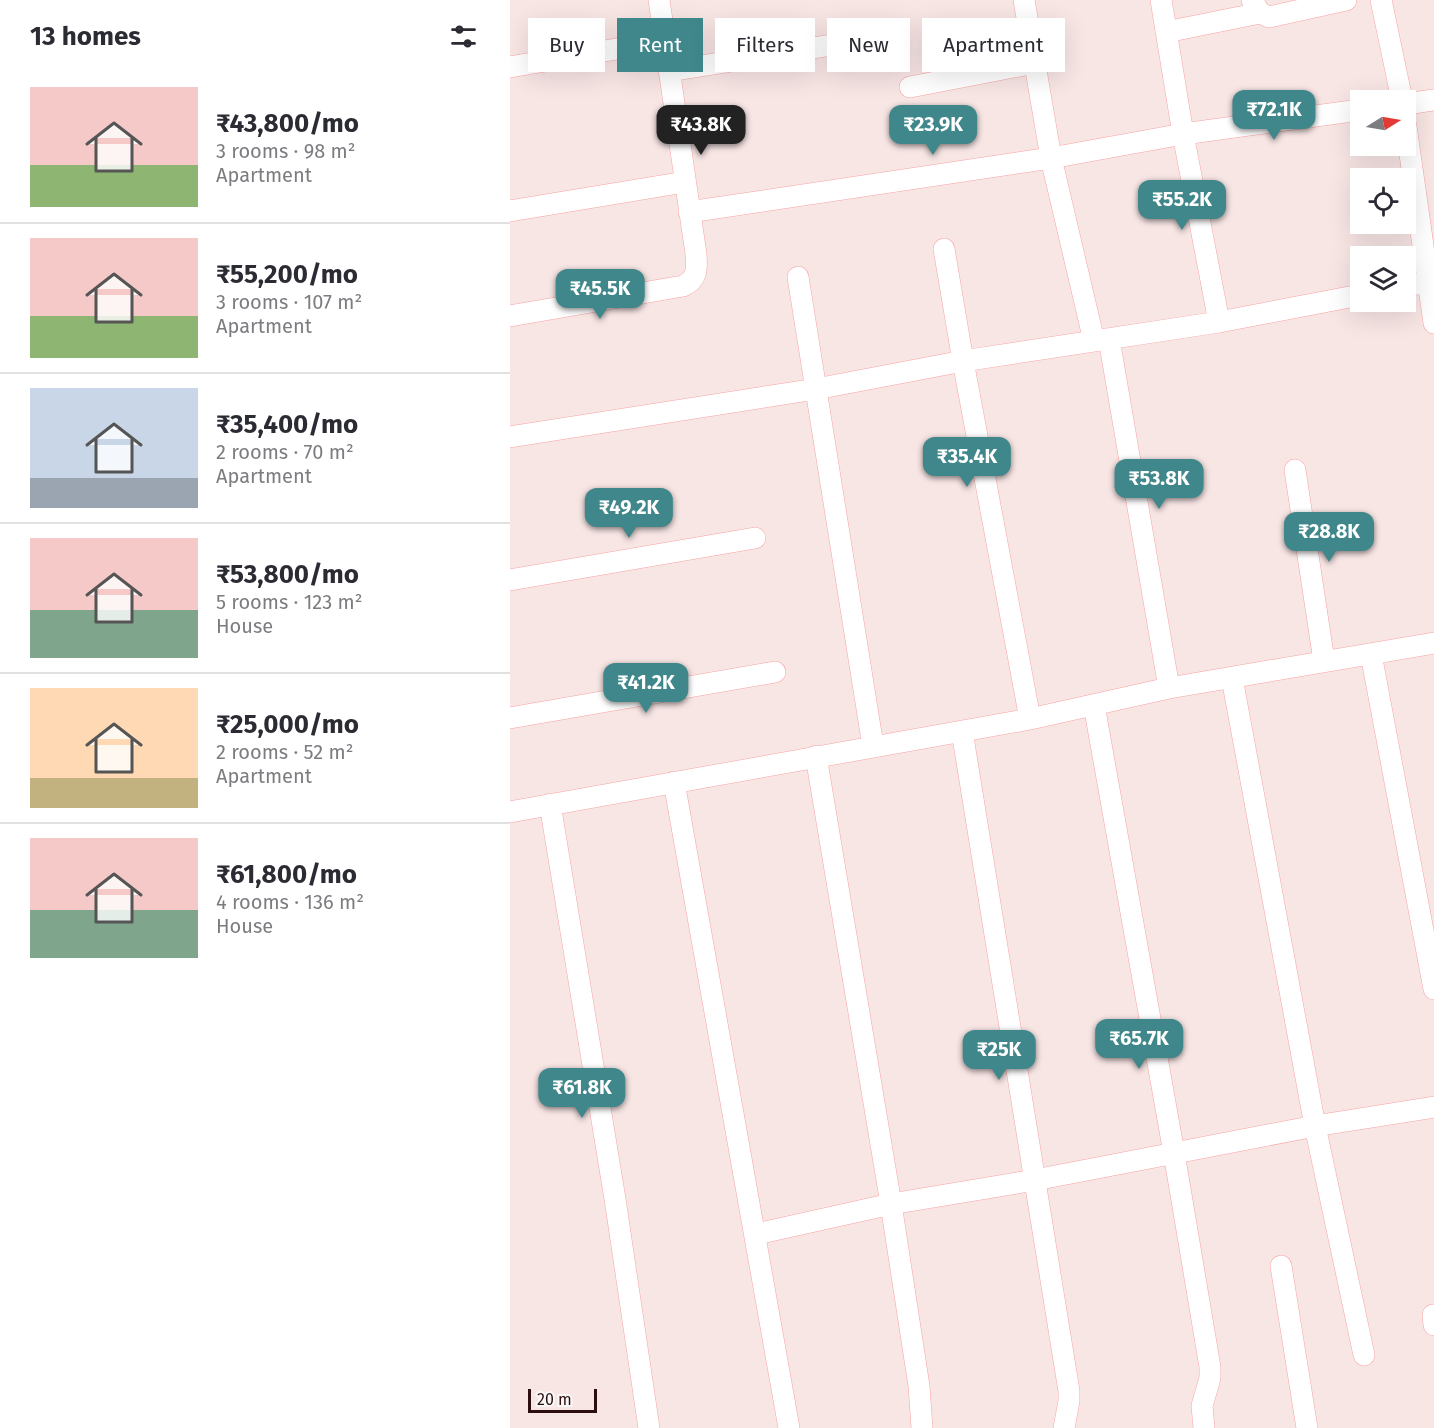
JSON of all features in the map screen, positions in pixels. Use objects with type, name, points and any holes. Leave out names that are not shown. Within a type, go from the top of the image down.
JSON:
[{"type":"street","points":[[659,0],[661,18]]},
{"type":"street","points":[[1024,0],[1027,18]]},
{"type":"street","points":[[1161,0],[1183,134],[1219,322]]},
{"type":"street","points":[[1166,32],[1256,7],[1269,17],[1346,0]]},
{"type":"street","points":[[1381,0],[1400,90]]},
{"type":"street","points":[[703,66],[827,46]]},
{"type":"street","points":[[510,67],[617,49]]},
{"type":"street","points":[[510,316],[683,286],[691,282],[695,276],[697,262],[669,72]]},
{"type":"street","points":[[910,87],[988,72]]},
{"type":"street","points":[[1036,72],[1051,158],[1102,340],[1169,688]]},
{"type":"street","points":[[1416,103],[1434,100]]},
{"type":"street","points":[[689,212],[1051,158],[1183,134],[1350,111]]},
{"type":"street","points":[[1411,156],[1431,281],[1434,323]]},
{"type":"street","points":[[510,211],[685,182]]},
{"type":"street","points":[[944,249],[1030,719]]},
{"type":"street","points":[[798,277],[873,746]]},
{"type":"street","points":[[1416,284],[1431,281]]},
{"type":"street","points":[[510,437],[816,390],[963,361],[1219,322],[1350,297]]},
{"type":"street","points":[[1295,470],[1324,661]]},
{"type":"street","points":[[510,580],[755,537]]},
{"type":"street","points":[[510,812],[1030,719],[1169,688],[1434,643]]},
{"type":"street","points":[[1371,654],[1434,989]]},
{"type":"street","points":[[510,718],[775,672]]},
{"type":"street","points":[[1232,678],[1316,1126],[1364,1355]]},
{"type":"street","points":[[1094,705],[1210,1367],[1210,1378],[1202,1406],[1204,1428]]},
{"type":"street","points":[[962,731],[1069,1390],[1064,1428]]},
{"type":"street","points":[[816,756],[891,1204],[919,1386],[922,1428]]},
{"type":"street","points":[[675,782],[789,1428]]},
{"type":"street","points":[[550,804],[615,1199],[649,1428]]},
{"type":"street","points":[[756,1234],[891,1204],[1035,1180],[1316,1126],[1434,1107]]},
{"type":"street","points":[[1281,1266],[1307,1428]]}]
